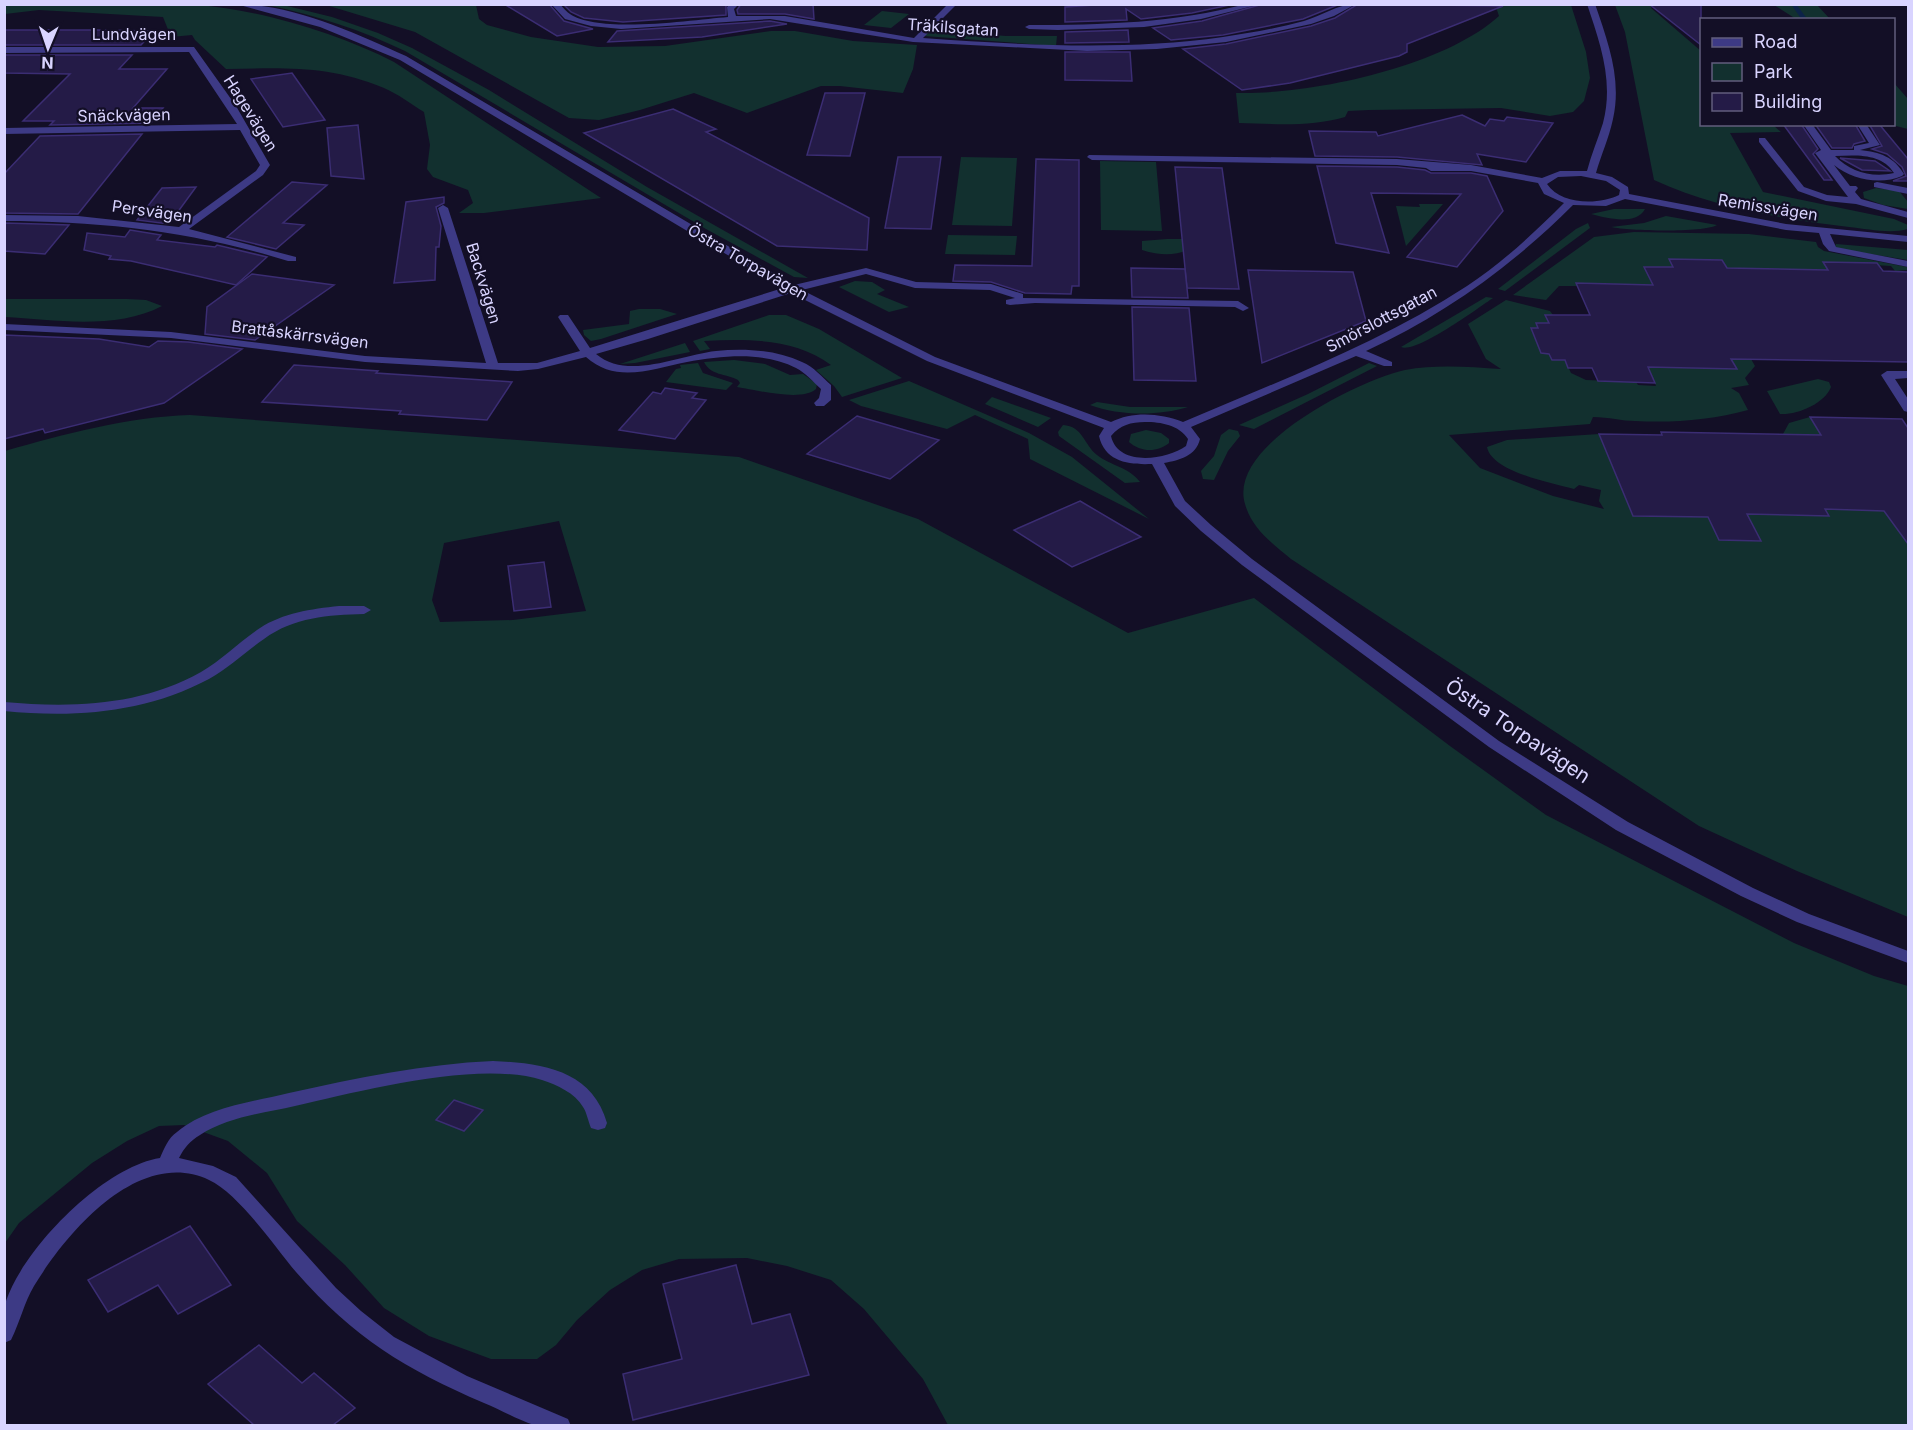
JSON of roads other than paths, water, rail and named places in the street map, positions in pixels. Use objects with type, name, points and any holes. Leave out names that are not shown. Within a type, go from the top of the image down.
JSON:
[{"type":"street","name":"Östra Torpavägen","points":[[240,4],[306,20],[365,39],[403,58],[792,289],[931,359],[1112,427]]},
{"type":"street","name":"Träkilsgatan","points":[[555,4],[567,18],[598,25],[666,26],[732,18],[799,19],[891,38],[1059,49],[1164,48],[1229,40],[1314,20],[1352,4]]},
{"type":"street","points":[[732,18],[730,9],[735,4]]},
{"type":"street","points":[[916,40],[953,4]]},
{"type":"street","points":[[1029,27],[1133,26],[1197,18],[1257,4]]},
{"type":"street","points":[[1591,4],[1609,60],[1613,85],[1608,118],[1591,174]]},
{"type":"street","name":"Lundvägen","points":[[4,50],[191,49]]},
{"type":"street","name":"Hagevägen","points":[[183,229],[264,168],[264,159],[191,49]]},
{"type":"street","points":[[1808,126],[1827,150],[1829,153],[1833,159],[1840,168],[1850,173],[1882,177],[1899,174],[1890,161],[1880,156],[1864,154],[1831,153],[1829,153],[1820,153]]},
{"type":"street","points":[[1855,198],[1816,148],[1863,148],[1875,145],[1862,126]]},
{"type":"street","name":"Snäckvägen","points":[[4,131],[244,127]]},
{"type":"street","points":[[1762,140],[1801,189],[1826,198],[1855,198],[1908,215]]},
{"type":"street","points":[[1092,157],[1397,162],[1544,181],[1562,174],[1591,174],[1616,182],[1625,189],[1624,196],[1608,203],[1571,202],[1547,192],[1543,188],[1544,181]]},
{"type":"street","points":[[1409,173],[1440,166]]},
{"type":"street","points":[[1900,181],[1908,190]]},
{"type":"street","points":[[1855,198],[1852,188],[1857,186],[1887,185],[1908,190]]},
{"type":"street","name":"Remissvägen","points":[[1624,196],[1757,222],[1824,232],[1908,239]]},
{"type":"street","name":"Smörslottsgatan","points":[[1183,426],[1357,352],[1428,314],[1471,288],[1520,251],[1571,202]]},
{"type":"street","name":"Backvägen","points":[[443,208],[493,366]]},
{"type":"street","name":"Persvägen","points":[[4,218],[100,219],[183,229],[244,243],[291,259]]},
{"type":"street","points":[[1824,232],[1828,244],[1833,249],[1908,264]]},
{"type":"street","points":[[792,289],[866,271],[915,285],[991,287],[1019,296]]},
{"type":"street","points":[[931,286],[951,291],[990,295],[1006,302],[1035,300],[1238,304],[1243,308]]},
{"type":"street","name":"Brattåskärrsvägen","points":[[4,327],[171,335],[365,359],[493,366],[538,366],[792,289]]},
{"type":"street","points":[[564,317],[578,342],[603,364],[625,370],[710,355],[769,356],[800,366],[827,388],[825,400],[820,403]]},
{"type":"street","points":[[1357,352],[1388,364]]},
{"type":"street","points":[[1908,375],[1887,375],[1908,408]]},
{"type":"street","points":[[1140,418],[1163,420],[1183,426],[1192,435],[1194,444],[1192,448],[1175,459],[1136,460],[1112,450],[1105,441],[1105,435],[1112,427],[1140,418]]},
{"type":"street","name":"Östra Torpavägen","points":[[1157,461],[1180,503],[1206,528],[1247,562],[1494,744],[1622,826],[1747,892],[1803,918],[1908,957]]},
{"type":"street","points":[[4,706],[32,710],[87,711],[146,699],[202,676],[229,661],[267,630],[299,616],[317,612],[364,610]]},
{"type":"street","points":[[167,1164],[173,1149],[184,1136],[215,1120],[333,1090],[468,1068],[522,1069],[552,1077],[578,1089],[593,1106],[598,1123]]},
{"type":"street","points":[[4,1334],[18,1295],[37,1264],[64,1230],[109,1188],[133,1173],[167,1164],[208,1171],[232,1185],[329,1294],[367,1329],[409,1355],[560,1425]]},
{"type":"waterway","points":[[1793,4],[1804,18]]}]
